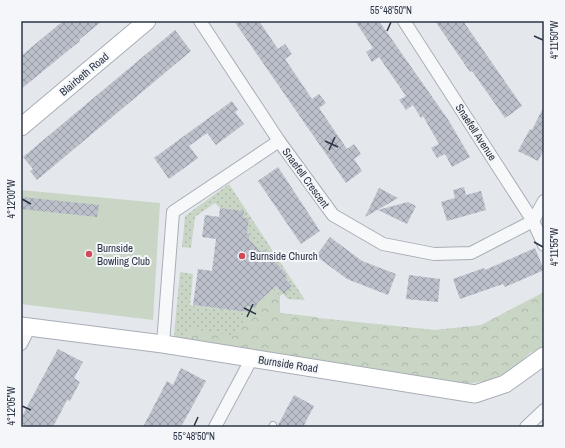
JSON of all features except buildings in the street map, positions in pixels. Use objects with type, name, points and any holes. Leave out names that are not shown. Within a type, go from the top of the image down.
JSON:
[{"type":"street","name":"Blairbeth Road","points":[[21,126],[147,21]]},
{"type":"street","name":"Snaefell Crescent","points":[[200,21],[279,141],[334,215],[383,244],[434,254],[471,253],[532,222]]},
{"type":"street","name":"Snaefell Avenue","points":[[404,21],[532,222],[544,245]]},
{"type":"street","points":[[162,344],[174,212],[279,141]]},
{"type":"street","points":[[532,222],[544,201]]},
{"type":"street","points":[[21,344],[25,327]]},
{"type":"street","name":"Burnside Road","points":[[25,327],[162,344],[475,394],[505,384],[544,356]]},
{"type":"street","points":[[215,427],[252,358]]},
{"type":"street","points":[[526,427],[544,410]]},
{"type":"green space","points":[[229,184],[305,300],[288,299],[283,294],[280,296],[280,313],[317,317],[348,364],[180,341],[175,338],[174,335],[180,272],[193,274],[190,305],[246,312],[247,306],[256,307],[257,303],[276,286],[284,293],[292,286],[285,278],[287,275],[264,249],[261,252],[249,239],[250,234],[247,233],[248,218],[243,218],[243,211],[220,208],[215,203],[195,217],[191,248],[182,247],[185,216]]},
{"type":"green space","name":"Burnside Bowling Club","points":[[21,190],[160,203],[153,320],[21,304]]},
{"type":"green space","points":[[273,289],[280,296],[280,314],[435,330],[481,325],[544,292],[544,347],[530,353],[510,372],[486,381],[466,384],[348,364],[186,341],[187,335],[193,329],[236,336],[242,326],[247,306],[256,307],[257,303]]},
{"type":"place","name":"Burnside Bowling Club","points":[[89,254]]},
{"type":"place","name":"Burnside Church","points":[[242,256]]}]
